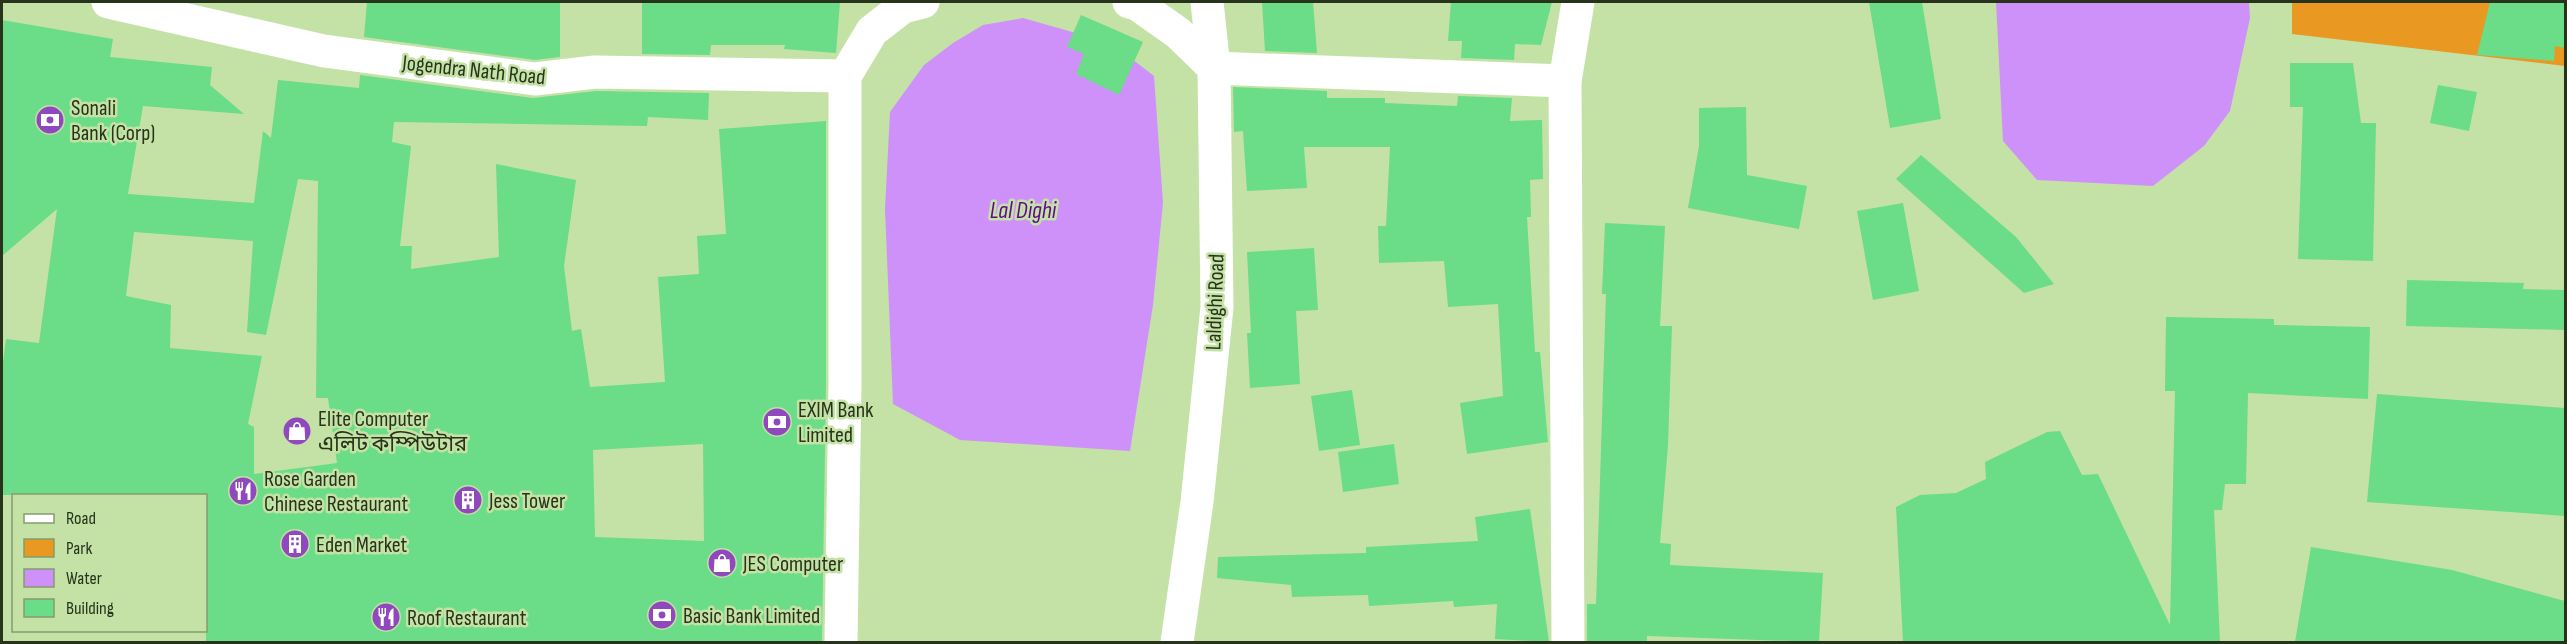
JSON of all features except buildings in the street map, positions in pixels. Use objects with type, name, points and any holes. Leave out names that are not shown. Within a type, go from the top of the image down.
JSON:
[{"type":"street","name":"Jogendra Nath Road","points":[[108,2],[324,51],[535,80],[595,72],[845,76]]},
{"type":"street","points":[[841,642],[845,383],[845,76],[872,32],[903,7],[922,2]]},
{"type":"street","points":[[1129,2],[1137,4],[1178,33],[1214,68],[1565,81]]},
{"type":"street","name":"Laldighi Road","points":[[1177,642],[1197,502],[1217,307],[1214,68],[1206,2]]},
{"type":"street","points":[[1568,642],[1565,81],[1578,2]]},
{"type":"green space","points":[[2292,2],[2565,2],[2565,66],[2292,34]]},
{"type":"water","points":[[1996,2],[2249,2],[2250,18],[2230,111],[2204,146],[2153,186],[2037,180],[2003,141]]},
{"type":"water","name":"Lal Dighi","points":[[1023,18],[1111,43],[1154,76],[1163,203],[1153,305],[1130,451],[960,440],[893,404],[885,209],[890,112],[924,65],[953,43],[983,25]]},
{"type":"place","name":"Sonali Bank (Corp)","points":[[50,120]]},
{"type":"place","name":"EXIM Bank Limited","points":[[777,422]]},
{"type":"place","name":"Elite Computer এলিট কম্পিউটার","points":[[297,431]]},
{"type":"place","name":"Rose Garden Chinese Restaurant","points":[[243,491]]},
{"type":"place","name":"Jess Tower","points":[[468,500]]},
{"type":"place","name":"Eden Market","points":[[295,544]]},
{"type":"place","name":"JES Computer","points":[[722,563]]},
{"type":"place","name":"Basic Bank Limited","points":[[662,615]]},
{"type":"place","name":"Roof Restaurant","points":[[386,617]]}]
